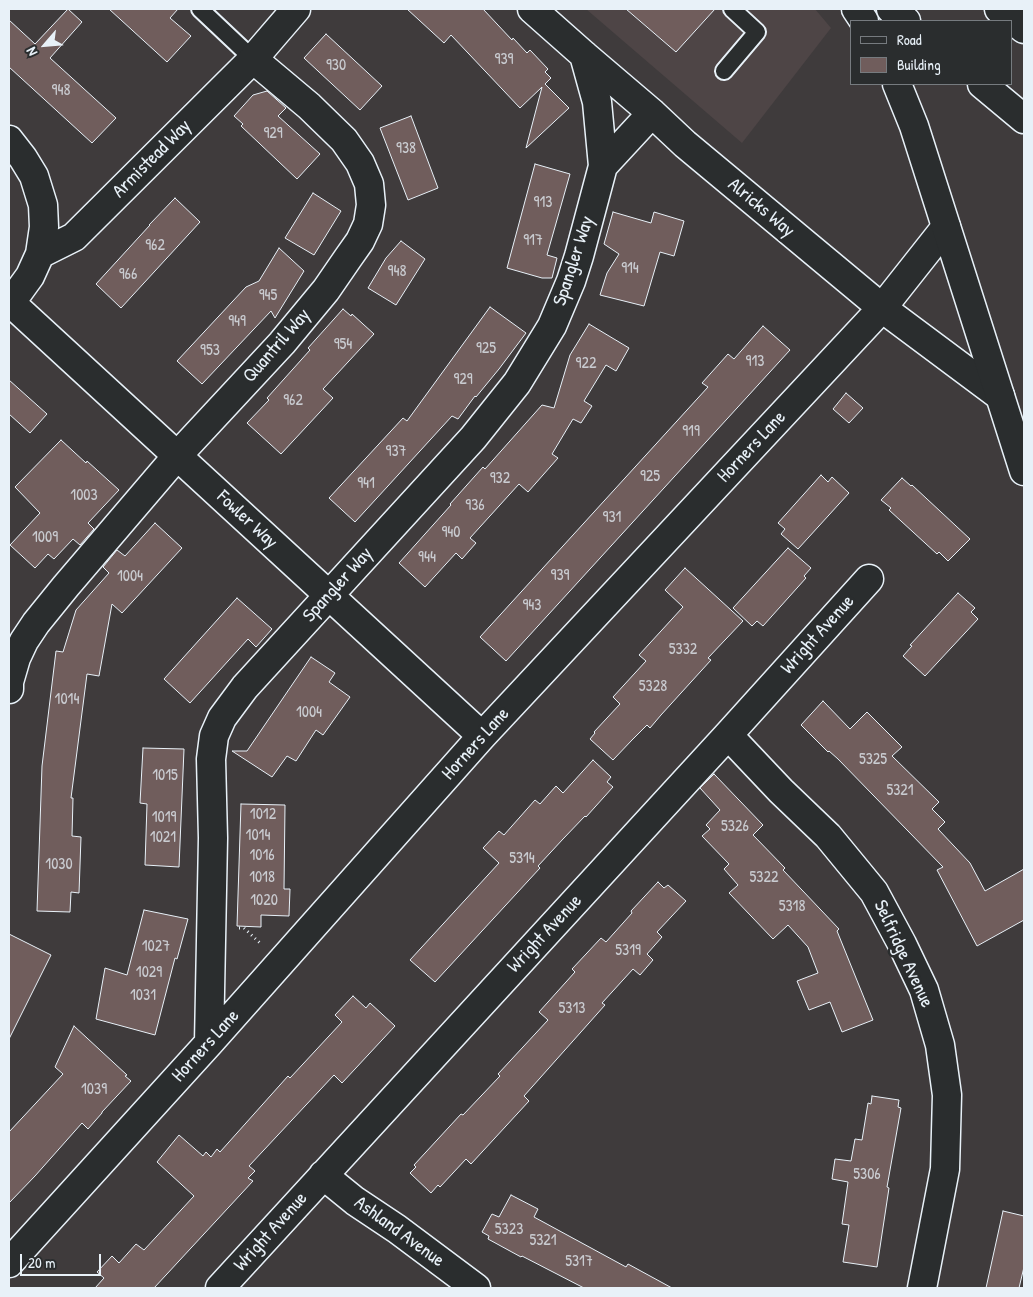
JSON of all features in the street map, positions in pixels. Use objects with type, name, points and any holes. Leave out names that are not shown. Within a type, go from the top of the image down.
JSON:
[{"type":"street","name":"Armistead Way","points":[[40,254],[74,237],[253,58],[296,9]]},
{"type":"street","name":"Alricks Way","points":[[532,9],[692,150],[882,308],[1000,396]]},
{"type":"street","points":[[856,9],[863,20]]},
{"type":"street","points":[[891,9],[905,20]]},
{"type":"street","points":[[999,9],[1013,20]]},
{"type":"street","points":[[1013,20],[1024,29]]},
{"type":"street","name":"Spangler Way","points":[[209,1043],[213,829],[211,758],[214,736],[222,718],[245,688],[473,438],[517,383],[552,326],[579,256],[603,166],[597,102],[584,56]]},
{"type":"street","name":"Quantril Way","points":[[9,689],[9,682],[16,658],[36,623],[177,456],[282,343],[326,290],[360,241],[368,224],[371,205],[369,184],[360,163],[344,140],[309,106],[253,58]]},
{"type":"street","points":[[897,85],[914,126],[1024,471]]},
{"type":"street","points":[[983,85],[1024,119]]},
{"type":"street","name":"Spangler Way","points":[[603,166],[652,113]]},
{"type":"street","points":[[9,140],[34,176],[43,205],[44,227],[40,254],[30,276],[10,304]]},
{"type":"street","name":"Horners Lane","points":[[9,1263],[209,1043],[482,736],[882,308],[946,227]]},
{"type":"street","name":"Fowler Way","points":[[10,304],[482,736]]},
{"type":"street","name":"Wright Avenue","points":[[220,1288],[869,579]]},
{"type":"street","name":"Selfridge Avenue","points":[[728,735],[781,791],[828,836],[874,892],[924,990],[940,1045],[947,1095],[945,1169],[922,1288]]},
{"type":"street","name":"Ashland Avenue","points":[[323,1175],[476,1288]]},
{"type":"lane","name":"Quantril Way","points":[[200,9],[253,58]]},
{"type":"lane","points":[[724,71],[757,32],[732,9]]},
{"type":"path","points":[[211,926],[244,928],[263,946]]},
{"type":"shaded area","points":[[586,9],[815,9],[831,28],[742,143]]},
{"type":"building","points":[[68,9],[82,22],[50,58],[116,118],[92,143],[9,67],[9,20],[35,44]]},
{"type":"building","points":[[109,9],[178,9],[170,18],[191,36],[167,62]]},
{"type":"building","points":[[407,9],[483,9],[512,40],[513,38],[527,53],[530,50],[548,69],[545,72],[551,78],[545,84],[569,108],[526,148],[542,87],[520,108],[451,35],[444,43]]},
{"type":"building","points":[[626,9],[715,9],[676,52]]},
{"type":"building","points":[[326,34],[382,86],[360,110],[304,58]]},
{"type":"building","points":[[267,91],[286,108],[278,116],[320,154],[297,179],[241,126],[243,124],[234,116],[253,95]]},
{"type":"building","points":[[411,116],[438,188],[408,200],[380,128]]},
{"type":"building","points":[[535,164],[570,174],[547,255],[557,258],[552,278],[542,278],[507,268]]},
{"type":"building","points":[[313,193],[341,211],[314,255],[285,238]]},
{"type":"building","points":[[175,198],[200,222],[121,308],[96,284]]},
{"type":"building","points":[[613,212],[651,223],[654,212],[684,221],[674,256],[660,252],[644,306],[600,295],[607,273],[619,254],[604,244]]},
{"type":"building","points":[[401,241],[425,259],[396,305],[368,288],[386,258]]},
{"type":"building","points":[[279,248],[304,271],[275,318],[271,311],[202,384],[177,361],[246,287],[259,281]]},
{"type":"building","points":[[490,307],[526,333],[458,419],[452,416],[355,522],[329,498],[403,418],[407,421]]},
{"type":"building","points":[[343,309],[351,316],[352,314],[374,334],[323,389],[333,398],[281,454],[247,423],[269,400],[267,398],[310,350],[308,348]]},
{"type":"building","points":[[589,324],[629,348],[616,371],[606,365],[584,401],[592,406],[581,423],[573,419],[552,454],[558,458],[528,492],[519,484],[470,538],[476,543],[462,559],[456,553],[425,587],[399,563],[483,467],[485,469],[542,405],[554,408],[570,355]]},
{"type":"building","points":[[763,326],[790,350],[506,661],[480,637],[708,387],[702,383],[728,354],[734,359]]},
{"type":"building","points":[[9,380],[47,414],[30,433],[9,414]]},
{"type":"building","points":[[846,393],[863,408],[849,423],[833,409]]},
{"type":"building","points":[[61,440],[119,490],[88,523],[94,529],[80,545],[73,539],[54,559],[48,554],[35,568],[10,545],[40,513],[15,487]]},
{"type":"building","points":[[821,475],[828,482],[832,477],[849,493],[798,549],[781,534],[785,529],[778,523]]},
{"type":"building","points":[[902,478],[970,539],[948,561],[939,552],[937,554],[889,510],[891,508],[881,500]]},
{"type":"building","points":[[155,523],[182,548],[122,613],[112,604],[99,676],[87,674],[71,798],[73,798],[72,836],[81,837],[79,893],[71,892],[70,912],[37,911],[42,766],[56,651],[63,652],[76,610],[109,573],[103,567],[117,550],[125,556]]},
{"type":"building","points":[[788,548],[811,568],[804,576],[806,578],[763,626],[757,621],[752,626],[733,608]]},
{"type":"building","points":[[685,568],[743,621],[708,658],[711,660],[650,728],[647,725],[613,760],[590,739],[594,732],[620,704],[613,697],[646,661],[639,655],[683,607],[665,590]]},
{"type":"building","points":[[958,593],[975,608],[971,612],[978,619],[925,676],[903,656],[912,646],[910,645]]},
{"type":"building","points":[[237,598],[272,629],[256,647],[248,639],[190,703],[164,679]]},
{"type":"building","points":[[311,657],[335,673],[329,682],[350,697],[323,735],[316,730],[296,761],[287,756],[272,777],[232,751],[247,751]]},
{"type":"building","points":[[823,701],[850,729],[867,712],[902,747],[892,756],[939,802],[932,809],[945,822],[938,829],[970,863],[985,891],[1024,869],[1024,920],[977,946],[937,870],[943,867],[838,759],[828,752],[801,725]]},
{"type":"building","points":[[143,748],[184,749],[179,867],[145,865],[147,804],[140,803]]},
{"type":"building","points":[[593,760],[611,777],[607,782],[613,787],[538,866],[540,868],[435,982],[410,960],[499,863],[483,848],[499,831],[504,835],[535,800],[540,804],[556,786],[563,793]]},
{"type":"building","points":[[714,774],[763,825],[753,835],[839,929],[837,931],[873,1020],[842,1032],[830,1002],[809,1010],[797,981],[818,973],[808,947],[788,925],[773,939],[729,893],[738,885],[724,869],[729,864],[702,836],[710,829],[706,825],[720,810],[700,788]]},
{"type":"building","points":[[241,804],[285,805],[284,889],[290,889],[289,916],[261,915],[261,927],[237,926]]},
{"type":"building","points":[[658,882],[664,888],[668,885],[686,901],[657,932],[662,937],[647,954],[653,960],[640,975],[633,969],[602,1003],[605,1005],[524,1096],[529,1101],[471,1164],[466,1159],[440,1187],[438,1185],[431,1193],[410,1173],[416,1167],[414,1165],[461,1114],[463,1115],[500,1076],[498,1074],[548,1020],[539,1012],[575,972],[572,969],[601,938],[606,942]]},
{"type":"building","points":[[144,910],[188,919],[177,959],[175,958],[155,1035],[96,1019],[105,968],[127,975]]},
{"type":"building","points":[[9,934],[51,955],[9,1039]]},
{"type":"building","points":[[353,996],[366,1008],[370,1003],[395,1026],[342,1083],[334,1075],[249,1166],[255,1171],[248,1178],[253,1181],[154,1288],[95,1288],[104,1278],[97,1272],[112,1256],[119,1263],[136,1244],[144,1250],[194,1196],[157,1162],[179,1135],[203,1156],[206,1152],[211,1157],[217,1149],[220,1152],[288,1076],[290,1078],[342,1022],[335,1015]]},
{"type":"building","points":[[74,1026],[127,1075],[125,1076],[131,1081],[88,1129],[82,1123],[9,1203],[9,1132],[63,1074],[55,1067]]},
{"type":"building","points":[[872,1096],[899,1100],[898,1107],[901,1108],[887,1187],[889,1188],[877,1267],[843,1262],[849,1225],[842,1224],[848,1182],[832,1179],[835,1159],[851,1161],[855,1139],[862,1140],[868,1103],[871,1104]]},
{"type":"building","points":[[511,1195],[538,1209],[534,1217],[626,1267],[628,1264],[672,1288],[584,1288],[488,1239],[489,1236],[482,1232],[492,1214],[499,1217]]},
{"type":"building","points":[[1003,1211],[1024,1216],[1024,1267],[1019,1288],[986,1288]]}]
